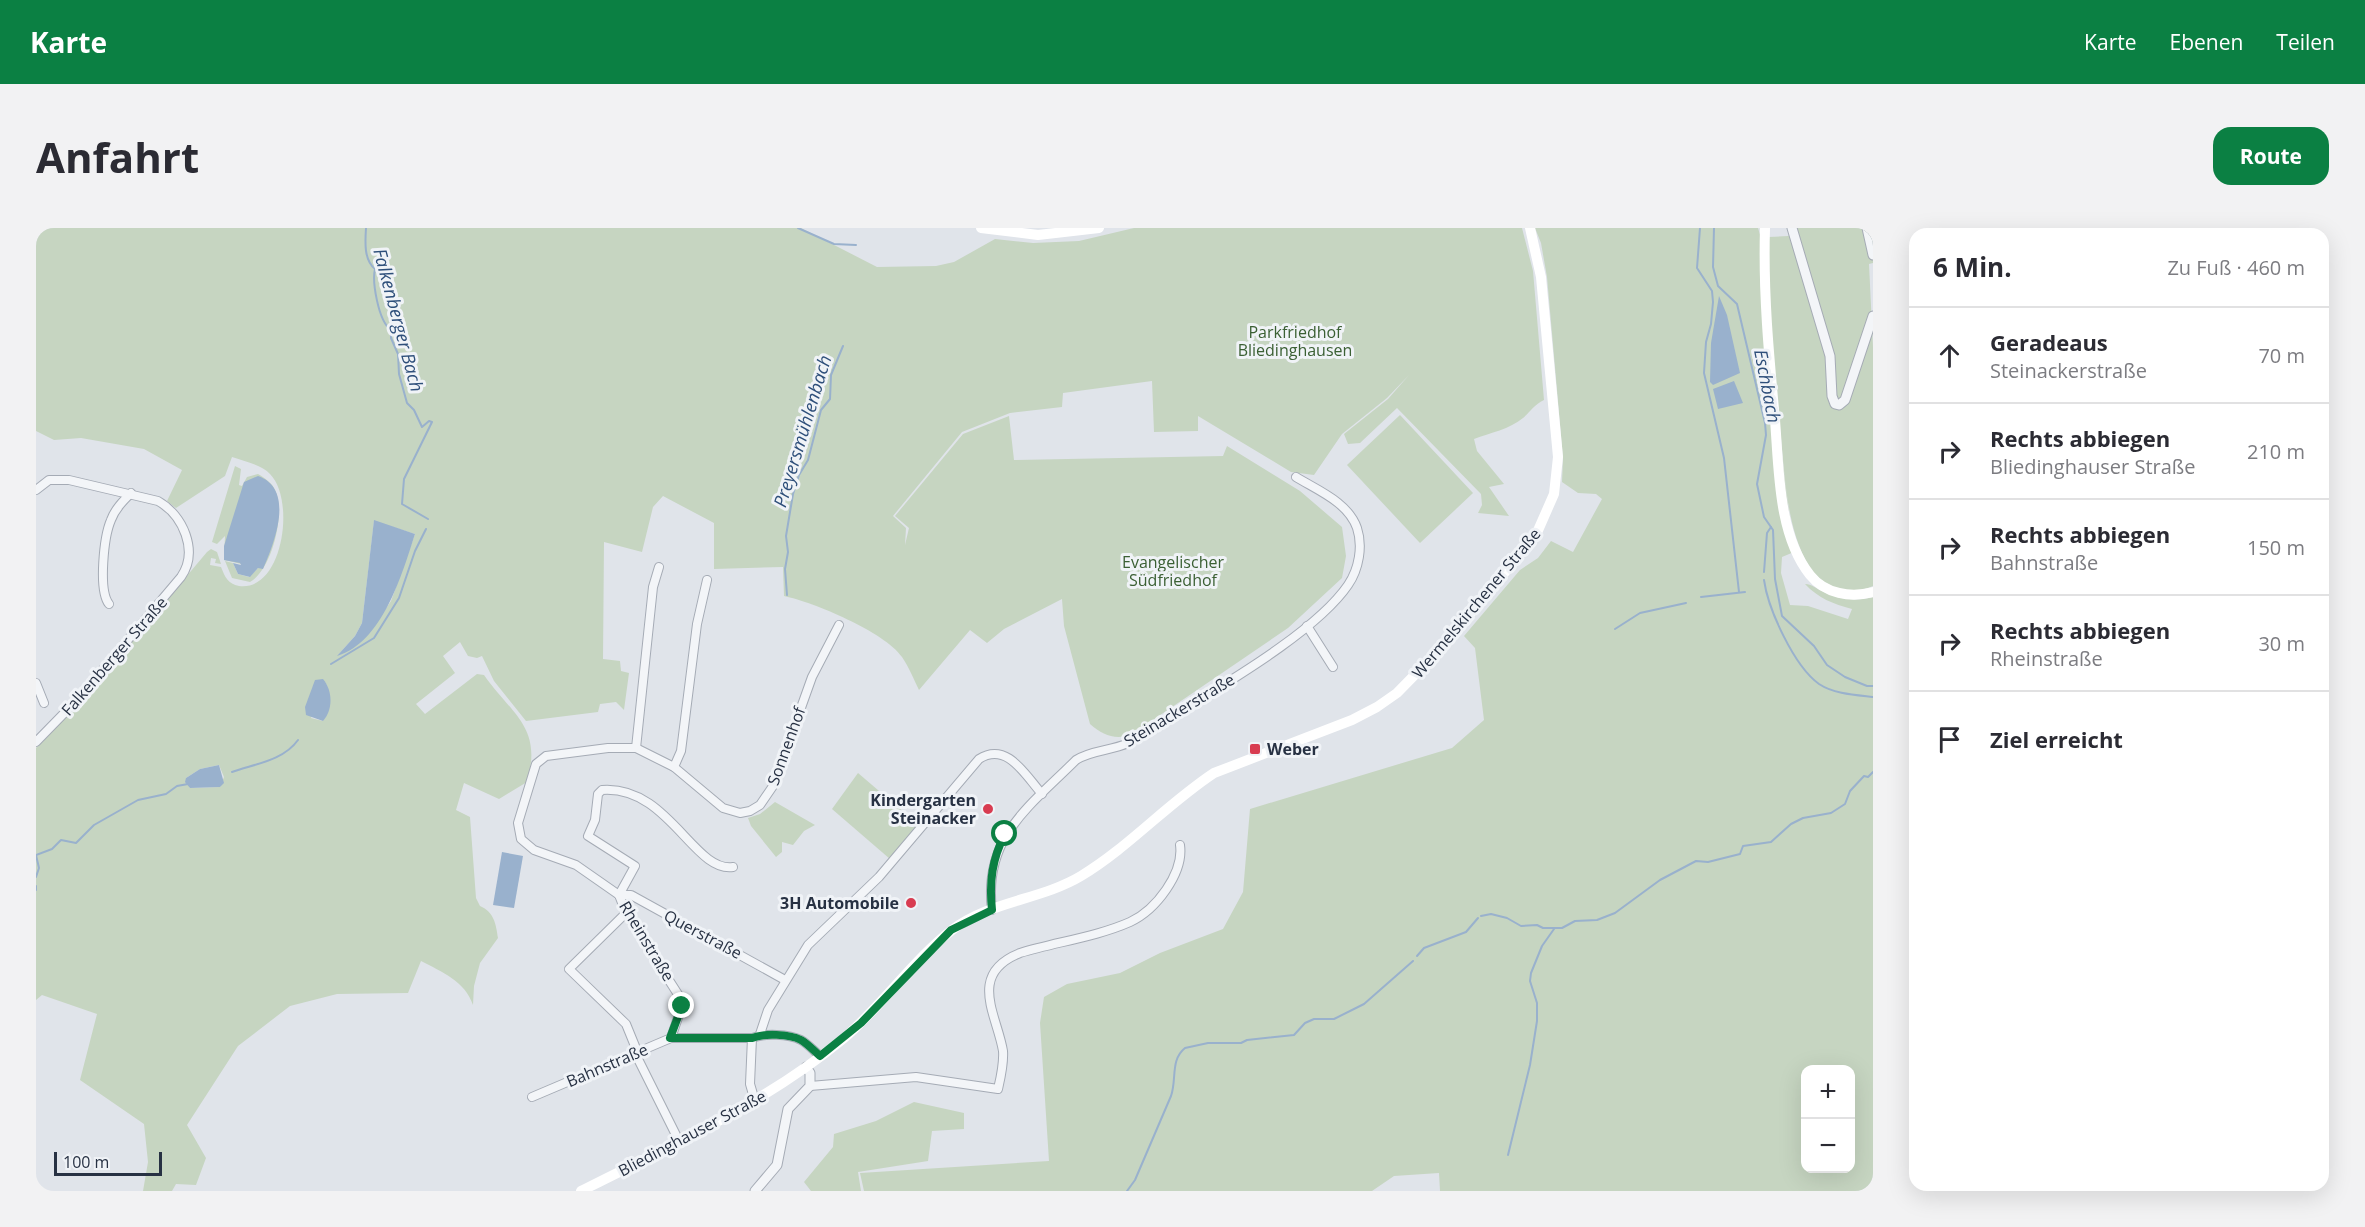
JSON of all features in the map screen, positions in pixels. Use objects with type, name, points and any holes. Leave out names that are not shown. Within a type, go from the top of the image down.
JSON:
[{"type":"main road","points":[[981,228],[1047,235],[1099,228]]},
{"type":"main road","name":"Wermelskirchener Straße","points":[[992,910],[1060,887],[1082,875],[1191,788],[1225,767],[1352,720],[1377,707],[1405,685],[1443,646],[1536,535],[1554,494],[1558,457],[1541,278],[1530,228]]},
{"type":"main road","points":[[1765,228],[1765,323],[1779,469],[1788,526],[1804,566],[1818,583],[1842,594],[1873,592]]},
{"type":"main road","name":"Bliedinghauser Straße","points":[[581,1191],[755,1101],[806,1067],[861,1023],[951,930],[992,910]]},
{"type":"street","points":[[1792,228],[1830,356],[1832,396],[1835,404],[1839,405],[1845,400],[1873,316]]},
{"type":"street","points":[[1867,228],[1873,255]]},
{"type":"street","name":"Steinackerstraße","points":[[992,910],[990,877],[998,848],[1005,834],[1042,794],[1083,756],[1128,743],[1209,694],[1306,626],[1349,584],[1359,559],[1360,537],[1352,516],[1296,477]]},
{"type":"street","points":[[36,490],[49,480],[69,480],[131,493]]},
{"type":"street","points":[[109,604],[102,590],[107,531],[118,507],[131,493]]},
{"type":"street","name":"Falkenberger Straße","points":[[36,742],[111,660],[181,577],[187,566],[187,539],[174,512],[158,501],[131,493]]},
{"type":"street","points":[[636,748],[653,586],[659,567]]},
{"type":"street","points":[[674,767],[681,751],[697,624],[707,580]]},
{"type":"street","name":"Sonnenhof","points":[[540,759],[598,749],[636,748],[674,767],[727,810],[743,813],[760,805],[773,786],[812,677],[839,625]]},
{"type":"street","points":[[1306,626],[1333,667]]},
{"type":"street","points":[[36,683],[44,704]]},
{"type":"street","points":[[755,1101],[750,1084],[756,1036],[784,980],[820,932],[879,877],[979,759],[993,753],[1007,756],[1042,794]]},
{"type":"street","name":"Rheinstraße","points":[[540,759],[536,764],[518,823],[521,839],[534,850],[576,865],[620,895],[626,913],[681,999],[682,1006],[670,1038]]},
{"type":"street","points":[[620,895],[635,866],[588,836],[595,820],[598,794],[602,790],[619,791],[643,800],[672,821],[708,862],[719,868],[732,867]]},
{"type":"street","points":[[755,1191],[777,1165],[788,1109],[810,1086],[916,1077],[998,1089],[1003,1054],[988,1003],[988,992],[997,972],[1007,960],[1020,953],[1135,919],[1171,882],[1181,852],[1180,845]]},
{"type":"street","name":"Querstraße","points":[[620,895],[631,895],[784,980]]},
{"type":"street","points":[[626,913],[569,969],[626,1024],[636,1052],[680,1141]]},
{"type":"street","name":"Bahnstraße","points":[[532,1097],[670,1038],[756,1036],[800,1039],[820,1056]]},
{"type":"street","points":[[806,1067],[810,1073],[810,1086]]},
{"type":"green space","points":[[36,228],[801,228],[877,267],[936,266],[954,262],[995,239],[1033,243],[1079,241],[1134,228],[1522,228],[1533,271],[1544,400],[1512,425],[1474,439],[1477,451],[1504,484],[1489,487],[1509,516],[1478,513],[1482,505],[1481,494],[1397,408],[1360,443],[1348,444],[1344,434],[1388,399],[1409,375],[1387,398],[1342,434],[1314,475],[1291,472],[1198,416],[1198,431],[1154,432],[1152,381],[1063,393],[1062,407],[1010,413],[962,432],[893,516],[906,528],[905,545],[909,528],[895,516],[963,434],[1009,416],[1014,460],[1223,456],[1227,446],[1300,491],[1342,527],[1346,556],[1342,578],[1288,628],[1131,735],[1119,737],[1109,736],[1090,724],[1064,626],[1062,599],[1004,629],[987,643],[970,630],[919,690],[902,657],[893,647],[848,619],[784,596],[783,567],[714,569],[714,523],[663,496],[653,507],[642,552],[604,542],[603,659],[620,661],[621,671],[629,673],[624,710],[616,702],[600,704],[598,712],[526,721],[494,681],[482,656],[477,658],[468,656],[460,642],[443,656],[455,673],[416,704],[425,714],[477,674],[484,675],[522,723],[531,748],[527,782],[499,799],[464,783],[456,810],[470,817],[476,898],[480,906],[494,919],[498,938],[480,963],[474,986],[473,1005],[459,983],[421,961],[408,993],[337,994],[290,1006],[238,1046],[187,1125],[206,1158],[196,1185],[176,1184],[172,1191],[143,1191],[148,1162],[144,1124],[80,1080],[97,1014],[42,995],[36,1000],[36,748],[132,641],[207,552],[211,549],[217,552],[221,564],[215,563],[216,559],[211,558],[210,565],[221,567],[227,580],[232,584],[239,586],[254,584],[266,575],[275,560],[281,542],[282,503],[278,487],[267,471],[232,457],[225,476],[176,508],[167,501],[182,470],[144,449],[81,438],[54,440],[36,431]],"holes":[[[374,521],[415,534],[391,601],[372,629],[338,655],[355,636],[362,623]],[[327,684],[323,721],[311,718]],[[219,765],[224,777],[220,787],[190,788],[186,778],[200,769]]]},
{"type":"green space","points":[[1535,228],[1758,228],[1761,238],[1760,281],[1794,552],[1782,557],[1781,573],[1790,605],[1808,606],[1848,619],[1852,609],[1826,600],[1805,584],[1841,598],[1873,597],[1873,1191],[1440,1191],[1439,1173],[1394,1176],[1372,1191],[864,1191],[860,1173],[1049,1161],[1040,1023],[1044,997],[1067,984],[1120,973],[1160,953],[1223,929],[1243,892],[1250,809],[1452,748],[1484,720],[1475,648],[1464,636],[1520,570],[1538,558],[1551,541],[1573,552],[1602,499],[1596,494],[1578,493],[1562,482],[1563,458],[1547,277],[1541,243]]},
{"type":"green space","points":[[1797,228],[1873,228],[1873,263],[1869,264],[1873,347],[1873,586],[1854,591],[1827,584],[1812,571],[1800,549],[1788,502],[1770,338],[1769,237],[1788,236],[1798,231]]},
{"type":"green space","points":[[1400,415],[1473,493],[1420,543],[1347,465]]},
{"type":"green space","points":[[235,466],[241,469],[239,485],[242,486],[247,477],[258,474],[272,485],[278,500],[278,526],[275,540],[265,566],[250,582],[232,578],[225,561],[233,563],[238,574],[249,577],[258,568],[224,560],[225,536],[217,544],[212,542]]},
{"type":"green space","points":[[858,773],[920,826],[890,859],[832,809]]},
{"type":"green space","points":[[775,802],[815,825],[804,831],[793,845],[782,842],[782,852],[776,857],[751,826],[748,818],[760,814]]},
{"type":"green space","points":[[914,1102],[964,1113],[964,1129],[932,1131],[928,1161],[858,1172],[861,1191],[811,1191],[804,1182],[833,1147],[834,1134],[876,1121]]},
{"type":"water","points":[[1719,296],[1727,315],[1740,373],[1713,385],[1710,382],[1711,343]]},
{"type":"water","points":[[1734,381],[1743,403],[1718,409],[1713,389]]},
{"type":"water","points":[[258,476],[270,483],[276,492],[279,518],[263,569],[258,568],[250,577],[238,574],[233,563],[241,565],[240,563],[224,560],[224,546],[244,482]]},
{"type":"water","points":[[374,520],[415,534],[397,586],[378,622],[367,637],[353,648],[337,656],[355,636],[362,623]]},
{"type":"water","points":[[323,679],[329,689],[330,706],[323,721],[306,715],[305,707],[315,680]]},
{"type":"water","points":[[219,765],[224,783],[220,787],[190,788],[185,782],[186,778],[200,769]]},
{"type":"water","points":[[502,852],[523,856],[514,908],[493,905]]},
{"type":"waterway","name":"Falkenberger Bach","points":[[366,228],[366,251],[375,269],[374,282],[379,310],[391,330],[407,403],[414,410],[422,427],[429,421],[432,422],[404,479],[402,504],[428,519]]},
{"type":"waterway","name":"Eschbach","points":[[798,228],[834,244],[856,245]]},
{"type":"waterway","points":[[1700,228],[1697,268],[1712,291],[1713,302],[1711,324],[1706,342],[1704,373],[1724,458],[1739,592]]},
{"type":"waterway","name":"Eschbach","points":[[1714,228],[1713,267],[1718,286],[1737,304],[1765,423],[1766,435],[1757,484],[1764,517],[1773,530],[1775,579],[1782,616],[1814,646],[1827,665],[1845,677],[1867,686],[1873,686]]},
{"type":"waterway","name":"Preyersmühlenbach","points":[[787,595],[786,536],[793,494],[799,475],[808,460],[821,410],[830,399],[831,375],[843,346]]},
{"type":"waterway","points":[[1764,572],[1767,533],[1771,527]]},
{"type":"waterway","name":"Falkenberger Bach","points":[[331,664],[374,638],[399,598],[415,551],[426,529]]},
{"type":"waterway","points":[[1764,580],[1766,592],[1784,636],[1800,664],[1810,676],[1831,690],[1873,697]]},
{"type":"waterway","points":[[1701,597],[1745,592]]},
{"type":"waterway","points":[[1615,629],[1640,613],[1686,603]]},
{"type":"waterway","name":"Falkenberger Bach","points":[[232,772],[276,757],[292,747],[298,740]]},
{"type":"waterway","points":[[1481,916],[1491,914],[1507,918],[1521,926],[1537,925],[1543,928],[1562,928],[1575,921],[1597,920],[1615,913],[1660,880],[1696,861],[1708,862],[1740,854],[1743,846],[1771,842],[1791,824],[1803,818],[1831,813],[1845,804],[1850,791],[1864,776],[1868,777],[1873,772]]},
{"type":"waterway","name":"Falkenberger Bach","points":[[36,877],[39,868],[36,855],[52,849],[61,840],[76,843],[94,825],[138,800],[166,794],[177,786],[188,784]]},
{"type":"waterway","points":[[1417,956],[1424,948],[1466,932],[1478,918]]},
{"type":"waterway","points":[[1508,1155],[1530,1065],[1537,1021],[1537,1003],[1530,981],[1531,973],[1542,946],[1554,929]]},
{"type":"waterway","points":[[1127,1191],[1135,1180],[1171,1096],[1177,1058],[1185,1048],[1208,1043],[1241,1043],[1247,1040],[1294,1035],[1305,1023],[1314,1019],[1334,1019],[1364,1004],[1413,961]]},
{"type":"place","name":"Weber","points":[[1255,749]]},
{"type":"place","name":"Kindergarten Steinacker","points":[[988,809]]},
{"type":"place","name":"3H Automobile","points":[[911,903]]},
{"type":"route","points":[[682,1006],[670,1038],[752,1038],[760,1034],[800,1039],[820,1056],[861,1023],[951,930],[992,910],[990,877],[994,858],[1005,834]]},
{"type":"park label","name":"Parkfriedhof Bliedinghausen","points":[[1295,341]]},
{"type":"park label","name":"Evangelischer Südfriedhof","points":[[1173,571]]}]
